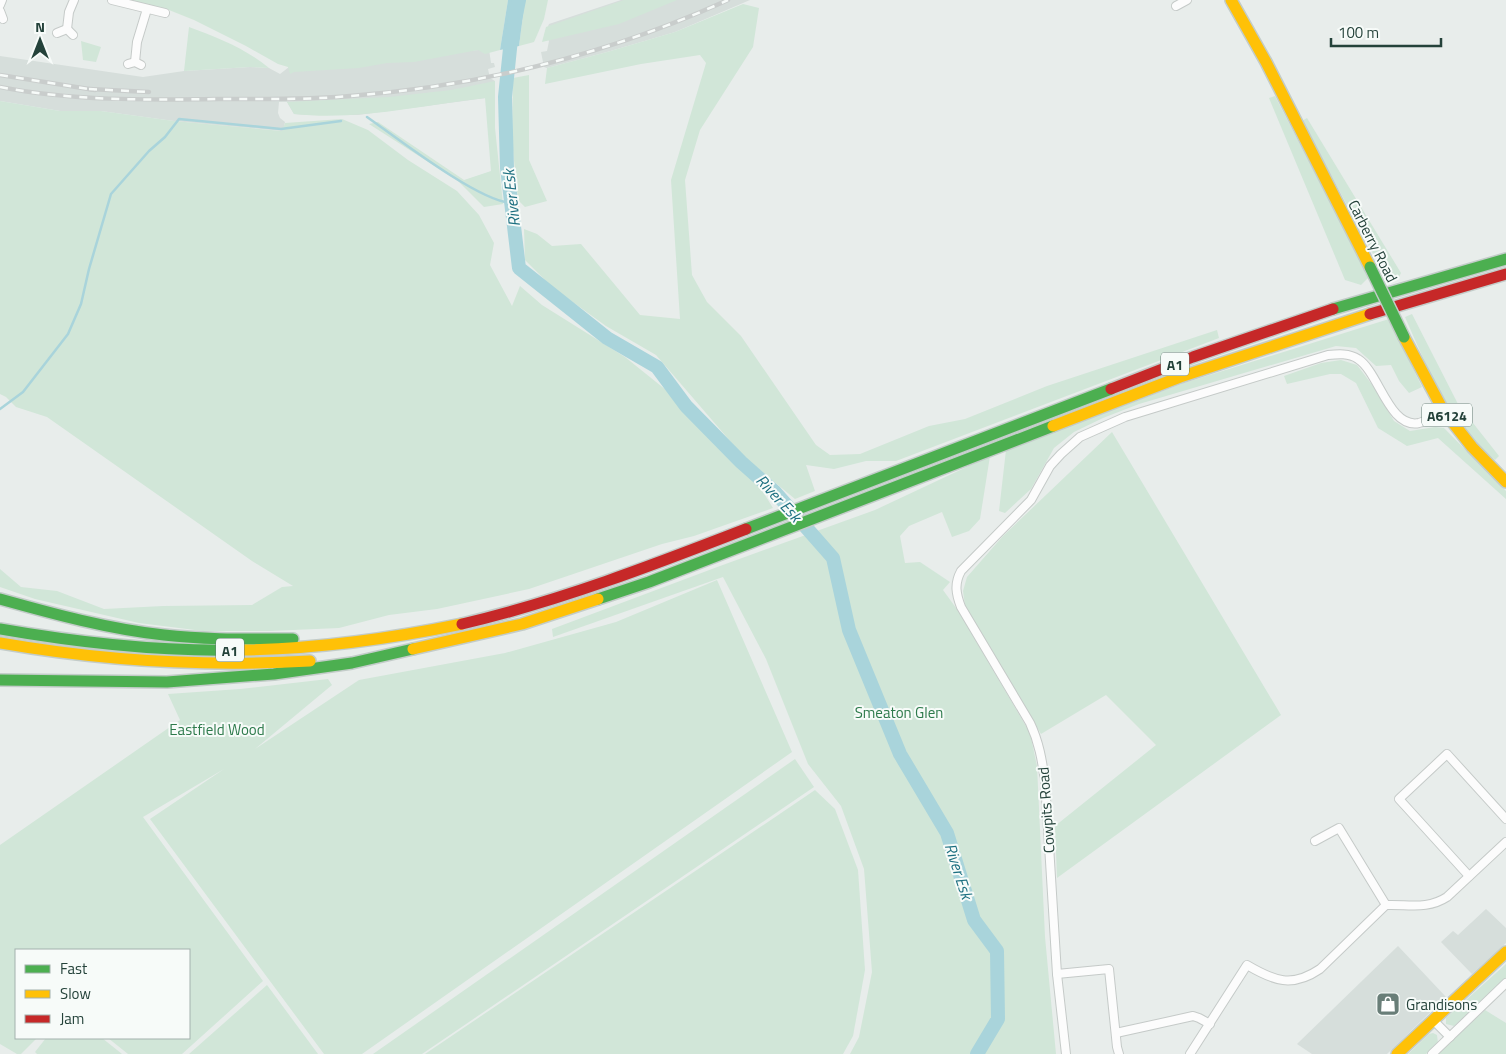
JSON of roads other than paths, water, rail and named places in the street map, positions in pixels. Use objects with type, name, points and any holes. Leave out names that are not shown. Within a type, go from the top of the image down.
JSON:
[{"type":"main road","name":"Carberry Road","points":[[1231,0],[1274,78],[1404,337],[1443,410],[1472,447],[1506,482]]},
{"type":"main road","name":"A1","points":[[0,629],[114,646],[173,650],[243,650],[309,647],[373,640],[460,624],[522,609],[590,588],[743,531],[852,487],[1194,357],[1337,308],[1506,259]]},
{"type":"main road","name":"A1","points":[[0,680],[167,682],[274,674],[352,663],[547,616],[632,588],[1083,413],[1230,359],[1362,316],[1506,274]]},
{"type":"main road","name":"A1","points":[[0,599],[87,621],[137,631],[185,637],[236,640],[293,639],[460,624]]},
{"type":"main road","name":"A1","points":[[0,643],[103,659],[175,664],[224,664],[336,659],[425,646]]},
{"type":"main road","points":[[1397,1054],[1506,952]]},
{"type":"street","points":[[0,5],[2,0]]},
{"type":"street","points":[[57,32],[70,32],[69,12],[74,0]]},
{"type":"street","points":[[112,0],[164,13]]},
{"type":"street","points":[[1176,6],[1187,0]]},
{"type":"street","points":[[134,64],[137,42],[147,9]]},
{"type":"street","name":"Cowpits Road","points":[[1066,1054],[1057,974],[1042,754],[1030,722],[961,607],[957,597],[956,586],[957,578],[961,571],[1031,500],[1050,466],[1060,454],[1080,437],[1125,417],[1294,365],[1337,354],[1357,358],[1365,364],[1394,412],[1405,422],[1419,423],[1443,410]]},
{"type":"street","points":[[1469,876],[1399,799],[1447,754],[1506,819]]},
{"type":"street","points":[[1315,841],[1339,828],[1386,905]]},
{"type":"street","points":[[1190,1054],[1247,965],[1277,980],[1287,981],[1309,976],[1320,969],[1386,905],[1400,904],[1419,907],[1438,903],[1447,897],[1506,842]]},
{"type":"street","points":[[1057,974],[1109,969],[1120,1054]]},
{"type":"street","points":[[1432,1054],[1506,983]]},
{"type":"street","points":[[1116,1034],[1193,1016],[1210,1024]]},
{"type":"street","points":[[1433,1020],[1450,1037]]},
{"type":"water","points":[[508,0],[525,0],[519,46],[500,50]]},
{"type":"waterway","name":"River Esk","points":[[519,0],[511,39],[505,97],[507,168],[519,268],[607,338],[657,367],[686,406],[741,462],[775,492],[833,558],[849,630],[900,754],[947,833],[974,920],[997,951],[998,1019],[977,1054]]},
{"type":"waterway","points":[[367,117],[417,153],[479,192],[497,200],[511,203]]},
{"type":"waterway","points":[[0,409],[23,392],[68,334],[81,304],[111,194],[149,151],[165,137],[179,119],[281,129],[341,121]]},
{"type":"railway","points":[[0,87],[54,95],[136,99],[300,99],[399,91],[447,84],[543,64],[637,36],[728,0]]},
{"type":"railway","points":[[0,75],[95,90]]},
{"type":"railway","points":[[89,89],[149,92]]},
{"type":"place","name":"Grandisons","points":[[1388,1004]]},
{"type":"park label","name":"Smeaton Glen","points":[[899,712]]},
{"type":"park label","name":"Eastfield Wood","points":[[217,729]]}]
